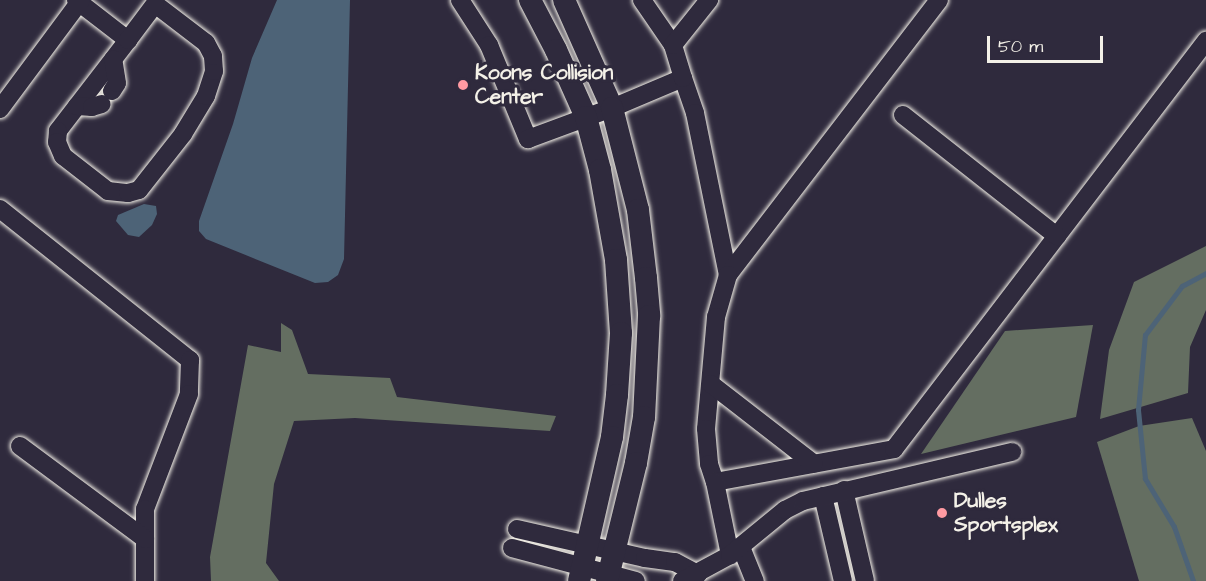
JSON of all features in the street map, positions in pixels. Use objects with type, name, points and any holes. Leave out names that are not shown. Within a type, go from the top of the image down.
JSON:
[{"type":"main road","points":[[530,0],[556,50],[586,117],[610,215],[616,260],[621,333],[612,437],[583,564]]},
{"type":"main road","points":[[564,0],[612,108],[632,183],[643,240],[649,316],[644,417],[636,463],[608,577]]},
{"type":"street","points":[[460,0],[489,45],[528,139],[612,108],[683,78]]},
{"type":"street","points":[[673,45],[709,0]]},
{"type":"street","points":[[755,581],[735,551],[709,464],[706,429],[716,317],[728,275],[939,0]]},
{"type":"street","points":[[0,109],[79,1],[128,40]]},
{"type":"street","points":[[156,2],[206,43],[213,56],[214,71],[206,96],[183,134],[139,189],[128,193],[108,191],[63,156],[57,142],[58,131],[156,2]]},
{"type":"street","points":[[646,2],[673,45],[695,113],[728,275]]},
{"type":"street","points":[[715,482],[894,449],[1206,41]]},
{"type":"street","points":[[77,106],[92,107],[107,97],[117,82],[112,59]]},
{"type":"street","points":[[903,115],[1057,236]]},
{"type":"street","points":[[0,209],[190,360],[189,394],[145,509],[145,581]]},
{"type":"street","points":[[711,384],[814,464]]},
{"type":"street","points":[[20,446],[145,539]]},
{"type":"street","points":[[512,548],[583,564],[615,550],[645,558],[675,562],[690,577],[735,551],[785,510],[844,490],[1012,452]]},
{"type":"street","points":[[844,490],[865,581]]},
{"type":"street","points":[[823,496],[843,581]]},
{"type":"street","points":[[517,529],[608,577],[636,581]]},
{"type":"green space","points":[[1206,246],[1206,310],[1190,347],[1188,393],[1100,419],[1109,350],[1134,282]]},
{"type":"green space","points":[[281,323],[292,330],[308,374],[390,378],[397,397],[556,416],[550,431],[355,418],[294,421],[274,484],[266,563],[279,581],[211,581],[210,557],[248,345],[281,352]]},
{"type":"green space","points":[[1093,325],[1076,417],[921,454],[1005,331]]},
{"type":"green space","points":[[1192,418],[1206,451],[1206,581],[1139,581],[1097,442],[1139,426]]},
{"type":"water","points":[[277,0],[350,0],[344,259],[338,275],[328,282],[315,283],[206,239],[199,231],[199,221],[233,124],[252,58]]},
{"type":"water","points":[[144,204],[156,206],[157,214],[152,225],[139,237],[128,235],[116,221],[118,215]]},
{"type":"waterway","points":[[1193,581],[1174,527],[1145,479],[1138,410],[1145,335],[1182,286],[1206,273]]},
{"type":"place","name":"Koons Collision Center","points":[[463,85]]},
{"type":"place","name":"Dulles Sportsplex","points":[[942,513]]}]
